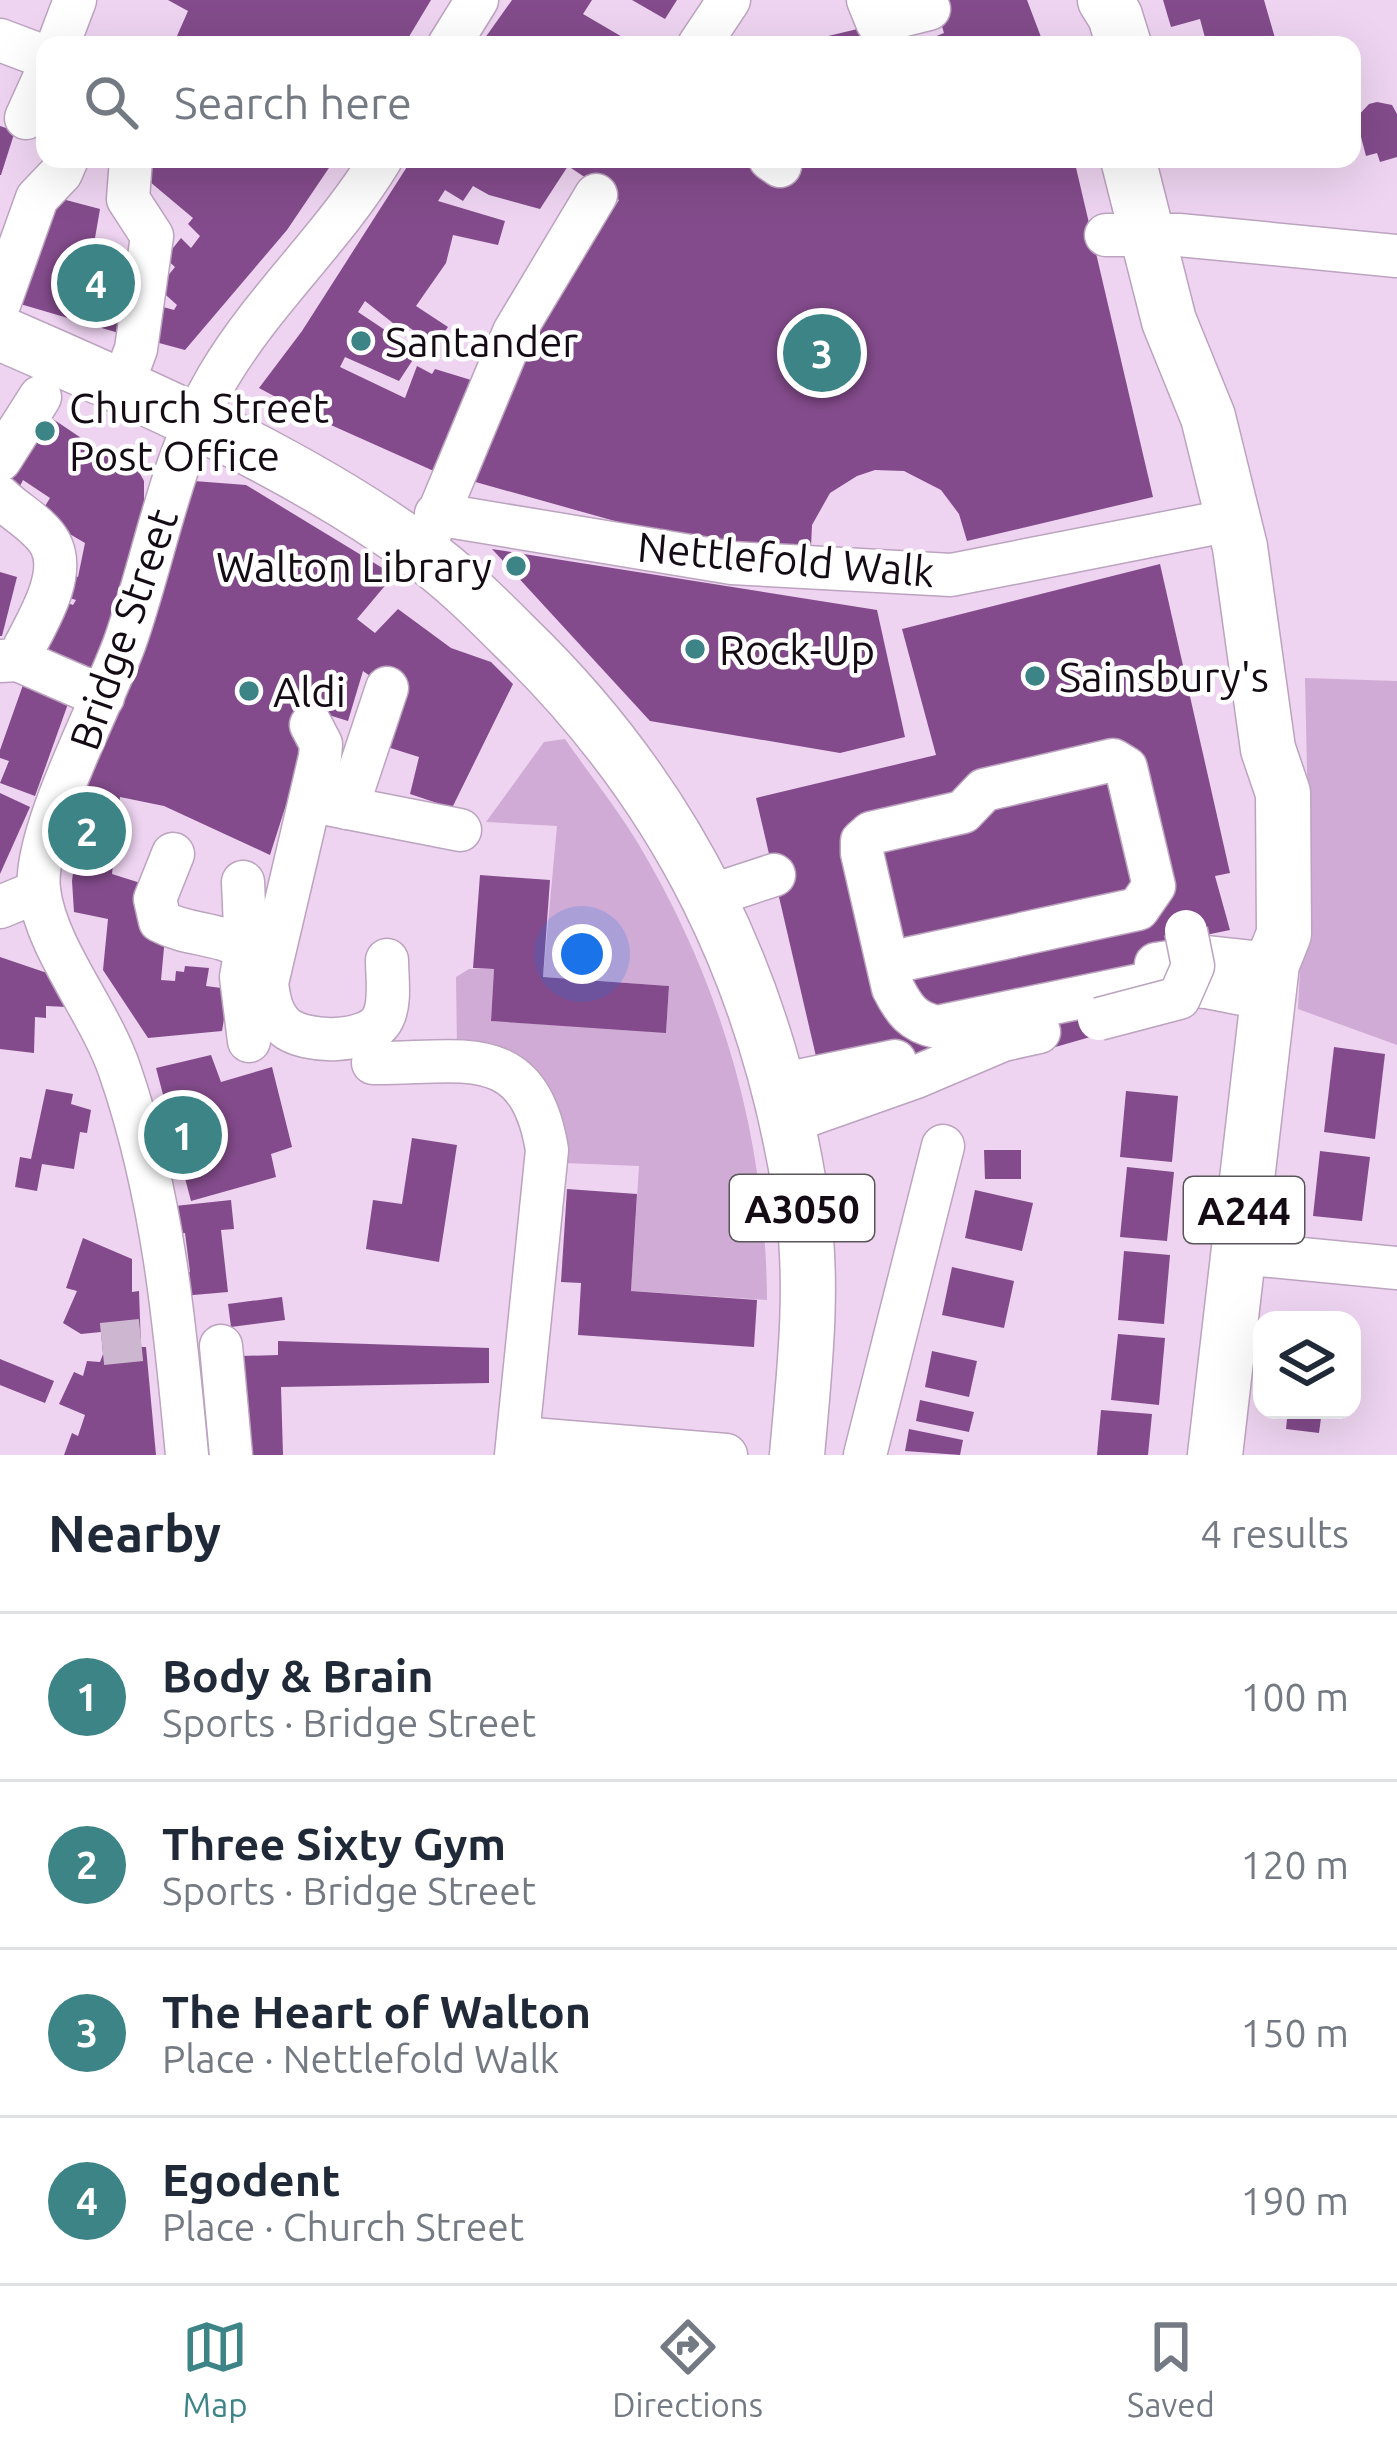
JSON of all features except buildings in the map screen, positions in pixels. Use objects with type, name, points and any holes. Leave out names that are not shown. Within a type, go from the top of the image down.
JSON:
[{"type":"main road","points":[[1091,0],[1097,36]]},
{"type":"main road","points":[[1105,0],[1121,36]]},
{"type":"main road","name":"A244","points":[[1129,168],[1144,235],[1199,321],[1208,417],[1240,548],[1268,749],[1282,793],[1284,934],[1270,981],[1215,1455]]},
{"type":"main road","name":"A244","points":[[1144,235],[1156,168]]},
{"type":"main road","name":"A3050","points":[[0,333],[429,533],[606,734],[661,811],[710,896],[742,968],[782,1104],[803,1212],[806,1277],[804,1379],[796,1455]]},
{"type":"street","points":[[61,36],[75,0]]},
{"type":"street","points":[[455,36],[477,0]]},
{"type":"street","points":[[705,36],[729,0]]},
{"type":"street","points":[[868,0],[877,22],[929,9]]},
{"type":"street","points":[[0,40],[36,54]]},
{"type":"street","points":[[26,118],[36,96]]},
{"type":"street","points":[[0,302],[37,198],[63,168]]},
{"type":"street","points":[[121,389],[136,349],[152,236],[128,199],[130,168]]},
{"type":"street","name":"Bridge Street","points":[[188,1455],[158,1338],[157,1200],[134,1112],[106,1034],[56,942],[20,899],[39,864],[141,595],[194,422],[232,355],[331,232],[375,168]]},
{"type":"street","points":[[429,533],[514,332],[596,195]]},
{"type":"street","points":[[1144,235],[1393,261]]},
{"type":"street","points":[[0,460],[40,397]]},
{"type":"street","points":[[0,497],[49,540],[55,558],[49,593],[9,661],[103,697]]},
{"type":"street","name":"Nettlefold Walk","points":[[429,533],[732,563],[951,575],[1206,526]]},
{"type":"street","points":[[386,688],[339,806],[460,830]]},
{"type":"street","points":[[269,1027],[267,983],[320,757],[321,744],[311,725]]},
{"type":"street","points":[[782,1104],[916,1077],[1003,1040],[1097,1011],[1180,998],[1193,966],[1160,915],[1126,768],[1118,761],[984,790],[963,812],[872,832],[862,841],[908,959],[893,988],[909,1016],[937,1027],[1150,982],[1206,987],[1270,981]]},
{"type":"street","points":[[173,854],[155,899],[160,921],[180,932],[224,935],[246,949]]},
{"type":"street","points":[[710,896],[774,874]]},
{"type":"street","points":[[243,882],[246,949],[241,977],[269,1027],[346,1039],[368,1034],[386,1012],[387,960]]},
{"type":"street","points":[[908,959],[1160,915]]},
{"type":"street","points":[[373,1063],[473,1062],[501,1069],[525,1088],[541,1116],[547,1150],[527,1260],[518,1446],[726,1455]]},
{"type":"street","points":[[865,1455],[925,1169]]},
{"type":"street","points":[[1239,1253],[1397,1268]]},
{"type":"street","points":[[221,1346],[231,1455]]},
{"type":"shaded area","points":[[1305,678],[1397,681],[1397,1045],[1298,1009],[1308,816]]},
{"type":"shaded area","points":[[565,739],[639,845],[694,952],[716,1007],[748,1121],[765,1240],[767,1300],[631,1291],[639,1166],[564,1163],[559,1116],[457,1049],[456,977],[469,969],[494,969],[491,1021],[666,1032],[669,986],[543,977],[557,826],[486,822],[544,742]]},
{"type":"tunnel","points":[[102,1344],[141,1340]]},
{"type":"place","name":"Egodent","points":[[96,283]]},
{"type":"place","name":"Santander","points":[[361,341]]},
{"type":"place","name":"The Heart of Walton","points":[[822,353]]},
{"type":"place","name":"Church Street Post Office","points":[[45,431]]},
{"type":"place","name":"Walton Library","points":[[516,566]]},
{"type":"place","name":"Rock-Up","points":[[695,649]]},
{"type":"place","name":"Sainsbury's","points":[[1035,676]]},
{"type":"place","name":"Aldi","points":[[249,691]]},
{"type":"place","name":"Three Sixty Gym","points":[[87,831]]},
{"type":"place","name":"Body & Brain","points":[[183,1135]]}]
